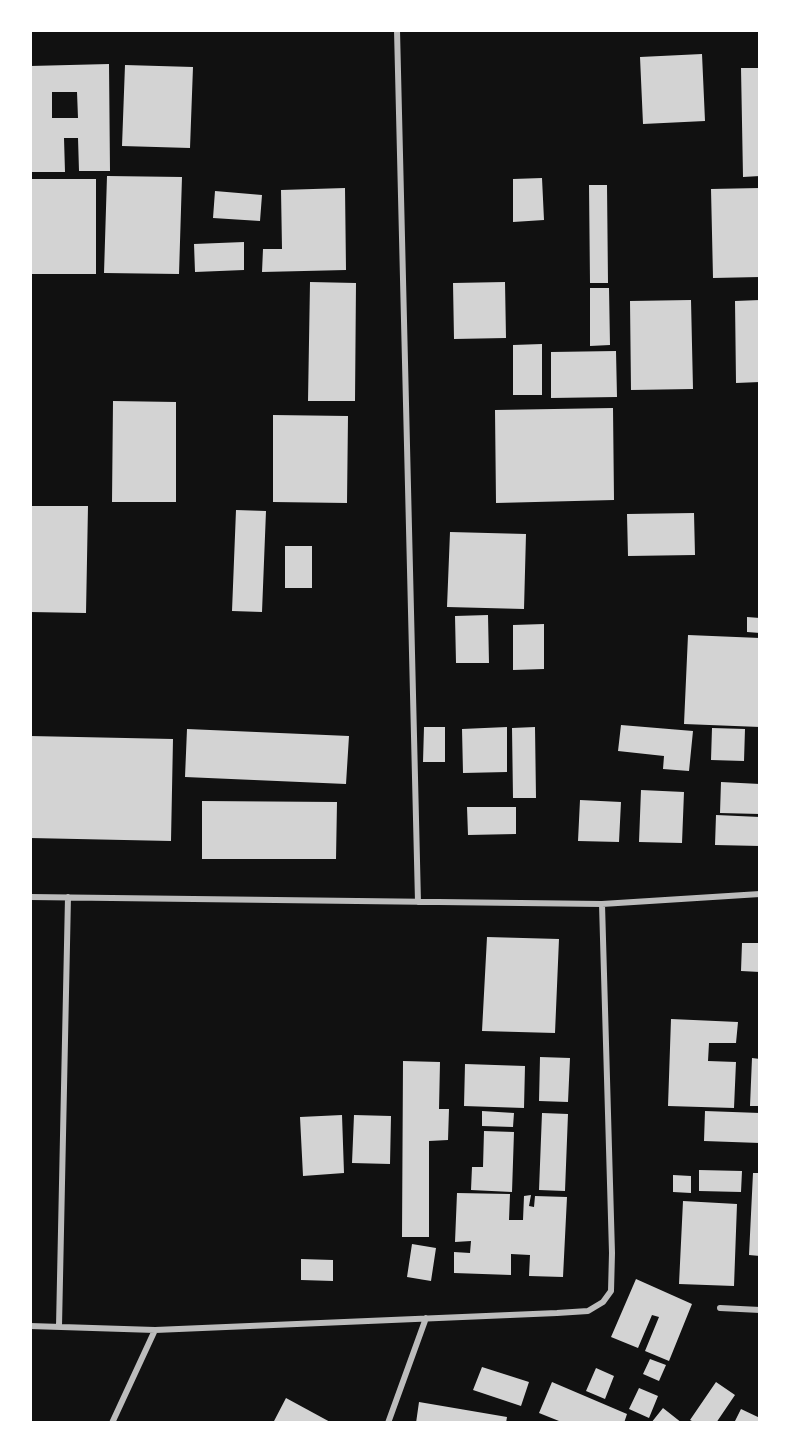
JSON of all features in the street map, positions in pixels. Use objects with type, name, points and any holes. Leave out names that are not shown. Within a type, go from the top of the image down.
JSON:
[{"type":"street","points":[[397,30],[418,902]]},
{"type":"street","points":[[30,897],[602,904],[760,894]]},
{"type":"street","points":[[59,1326],[68,897]]},
{"type":"street","points":[[30,1326],[155,1330],[588,1311],[603,1302],[611,1291],[612,1253],[602,904]]},
{"type":"street","points":[[720,1308],[760,1310]]},
{"type":"street","points":[[388,1423],[426,1318]]},
{"type":"street","points":[[112,1423],[155,1330]]},
{"type":"building","points":[[702,54],[705,121],[643,124],[640,57]]},
{"type":"building","points":[[109,64],[110,171],[79,171],[78,138],[64,138],[65,172],[30,172],[30,66]],"holes":[[[52,92],[77,92],[78,118],[52,118]]]},
{"type":"building","points":[[125,65],[193,67],[190,148],[122,146]]},
{"type":"building","points":[[741,68],[760,68],[760,176],[743,177]]},
{"type":"building","points":[[107,176],[182,177],[179,274],[104,273]]},
{"type":"building","points":[[542,178],[544,220],[513,222],[513,179]]},
{"type":"building","points":[[30,179],[96,179],[96,274],[30,274]]},
{"type":"building","points":[[589,185],[607,185],[608,283],[590,283]]},
{"type":"building","points":[[345,188],[346,270],[262,272],[263,249],[282,249],[281,190]]},
{"type":"building","points":[[760,188],[760,277],[713,278],[711,189]]},
{"type":"building","points":[[215,191],[262,195],[260,221],[213,218]]},
{"type":"building","points":[[244,242],[244,270],[195,272],[194,244]]},
{"type":"building","points":[[310,282],[356,283],[355,401],[308,401]]},
{"type":"building","points":[[505,282],[506,338],[454,339],[453,283]]},
{"type":"building","points":[[590,288],[609,288],[610,345],[590,346]]},
{"type":"building","points":[[691,300],[693,389],[631,390],[630,301]]},
{"type":"building","points":[[760,300],[760,382],[736,383],[735,301]]},
{"type":"building","points":[[542,344],[542,395],[513,395],[513,345]]},
{"type":"building","points":[[616,351],[617,397],[551,398],[551,352]]},
{"type":"building","points":[[113,401],[176,402],[176,502],[112,502]]},
{"type":"building","points":[[613,408],[614,500],[496,503],[495,410]]},
{"type":"building","points":[[273,415],[348,416],[347,503],[273,502]]},
{"type":"building","points":[[30,506],[88,506],[86,613],[30,612]]},
{"type":"building","points":[[236,510],[266,511],[262,612],[232,611]]},
{"type":"building","points":[[694,513],[695,555],[628,556],[627,514]]},
{"type":"building","points":[[450,532],[526,534],[524,609],[447,607]]},
{"type":"building","points":[[285,546],[312,546],[312,588],[285,588]]},
{"type":"building","points":[[488,615],[489,663],[456,663],[455,616]]},
{"type":"building","points":[[747,617],[760,618],[760,633],[747,632]]},
{"type":"building","points":[[544,624],[544,669],[513,670],[513,625]]},
{"type":"building","points":[[688,635],[760,638],[760,727],[684,724]]},
{"type":"building","points":[[621,725],[693,731],[689,771],[663,769],[664,756],[618,751]]},
{"type":"building","points":[[424,727],[445,727],[445,762],[423,762]]},
{"type":"building","points":[[507,727],[507,772],[463,773],[462,729]]},
{"type":"building","points":[[535,727],[536,798],[513,798],[512,728]]},
{"type":"building","points":[[712,728],[745,729],[744,761],[711,760]]},
{"type":"building","points":[[187,729],[349,736],[346,784],[185,777]]},
{"type":"building","points":[[30,736],[173,739],[171,841],[30,838]]},
{"type":"building","points":[[721,782],[760,784],[760,814],[720,813]]},
{"type":"building","points":[[641,790],[684,792],[682,843],[639,842]]},
{"type":"building","points":[[580,800],[621,802],[619,842],[578,841]]},
{"type":"building","points":[[202,801],[337,802],[336,859],[202,859]]},
{"type":"building","points":[[467,807],[516,807],[516,834],[468,835]]},
{"type":"building","points":[[716,815],[760,817],[760,846],[715,845]]},
{"type":"building","points":[[487,937],[559,939],[555,1033],[482,1031]]},
{"type":"building","points":[[742,943],[760,943],[760,972],[741,971]]},
{"type":"building","points":[[671,1019],[738,1022],[736,1043],[709,1043],[708,1061],[736,1062],[734,1108],[668,1106]]},
{"type":"building","points":[[540,1057],[570,1058],[568,1102],[539,1101]]},
{"type":"building","points":[[752,1058],[760,1059],[760,1106],[750,1106]]},
{"type":"building","points":[[403,1061],[440,1062],[439,1109],[449,1109],[448,1140],[429,1141],[429,1237],[402,1237]]},
{"type":"building","points":[[465,1064],[525,1066],[524,1108],[464,1106]]},
{"type":"building","points":[[482,1111],[514,1113],[513,1127],[482,1126]]},
{"type":"building","points":[[705,1111],[760,1113],[760,1143],[704,1141]]},
{"type":"building","points":[[542,1113],[568,1114],[565,1191],[539,1190]]},
{"type":"building","points":[[342,1115],[344,1173],[303,1176],[300,1117]]},
{"type":"building","points":[[354,1115],[391,1116],[390,1164],[352,1163]]},
{"type":"building","points":[[484,1131],[514,1132],[512,1192],[471,1190],[472,1167],[483,1167]]},
{"type":"building","points":[[699,1170],[742,1171],[741,1192],[699,1191]]},
{"type":"building","points":[[753,1173],[760,1173],[760,1256],[749,1255]]},
{"type":"building","points":[[673,1175],[691,1176],[691,1193],[673,1192]]},
{"type":"building","points":[[457,1193],[510,1194],[509,1220],[523,1220],[524,1196],[531,1195],[529,1206],[534,1207],[535,1196],[567,1197],[563,1277],[529,1276],[530,1255],[511,1254],[511,1275],[454,1273],[454,1252],[470,1253],[471,1241],[455,1242]]},
{"type":"building","points":[[683,1201],[737,1204],[734,1286],[679,1284]]},
{"type":"building","points":[[412,1244],[436,1248],[431,1281],[407,1277]]},
{"type":"building","points":[[301,1259],[333,1260],[333,1281],[301,1280]]},
{"type":"building","points":[[636,1279],[692,1304],[669,1361],[645,1351],[659,1317],[652,1315],[638,1348],[611,1337]]},
{"type":"building","points":[[650,1359],[666,1365],[659,1381],[643,1374]]},
{"type":"building","points":[[482,1367],[529,1382],[521,1406],[473,1390]]},
{"type":"building","points":[[596,1368],[614,1376],[605,1399],[586,1391]]},
{"type":"building","points":[[552,1382],[627,1414],[624,1423],[564,1423],[539,1413]]},
{"type":"building","points":[[716,1382],[735,1395],[716,1423],[696,1423],[690,1420]]},
{"type":"building","points":[[639,1388],[658,1396],[649,1418],[629,1409]]},
{"type":"building","points":[[286,1398],[332,1423],[273,1423]]},
{"type":"building","points":[[419,1402],[507,1417],[506,1423],[416,1423]]},
{"type":"building","points":[[663,1408],[682,1423],[651,1423]]},
{"type":"building","points":[[741,1409],[760,1418],[760,1423],[734,1423]]}]
